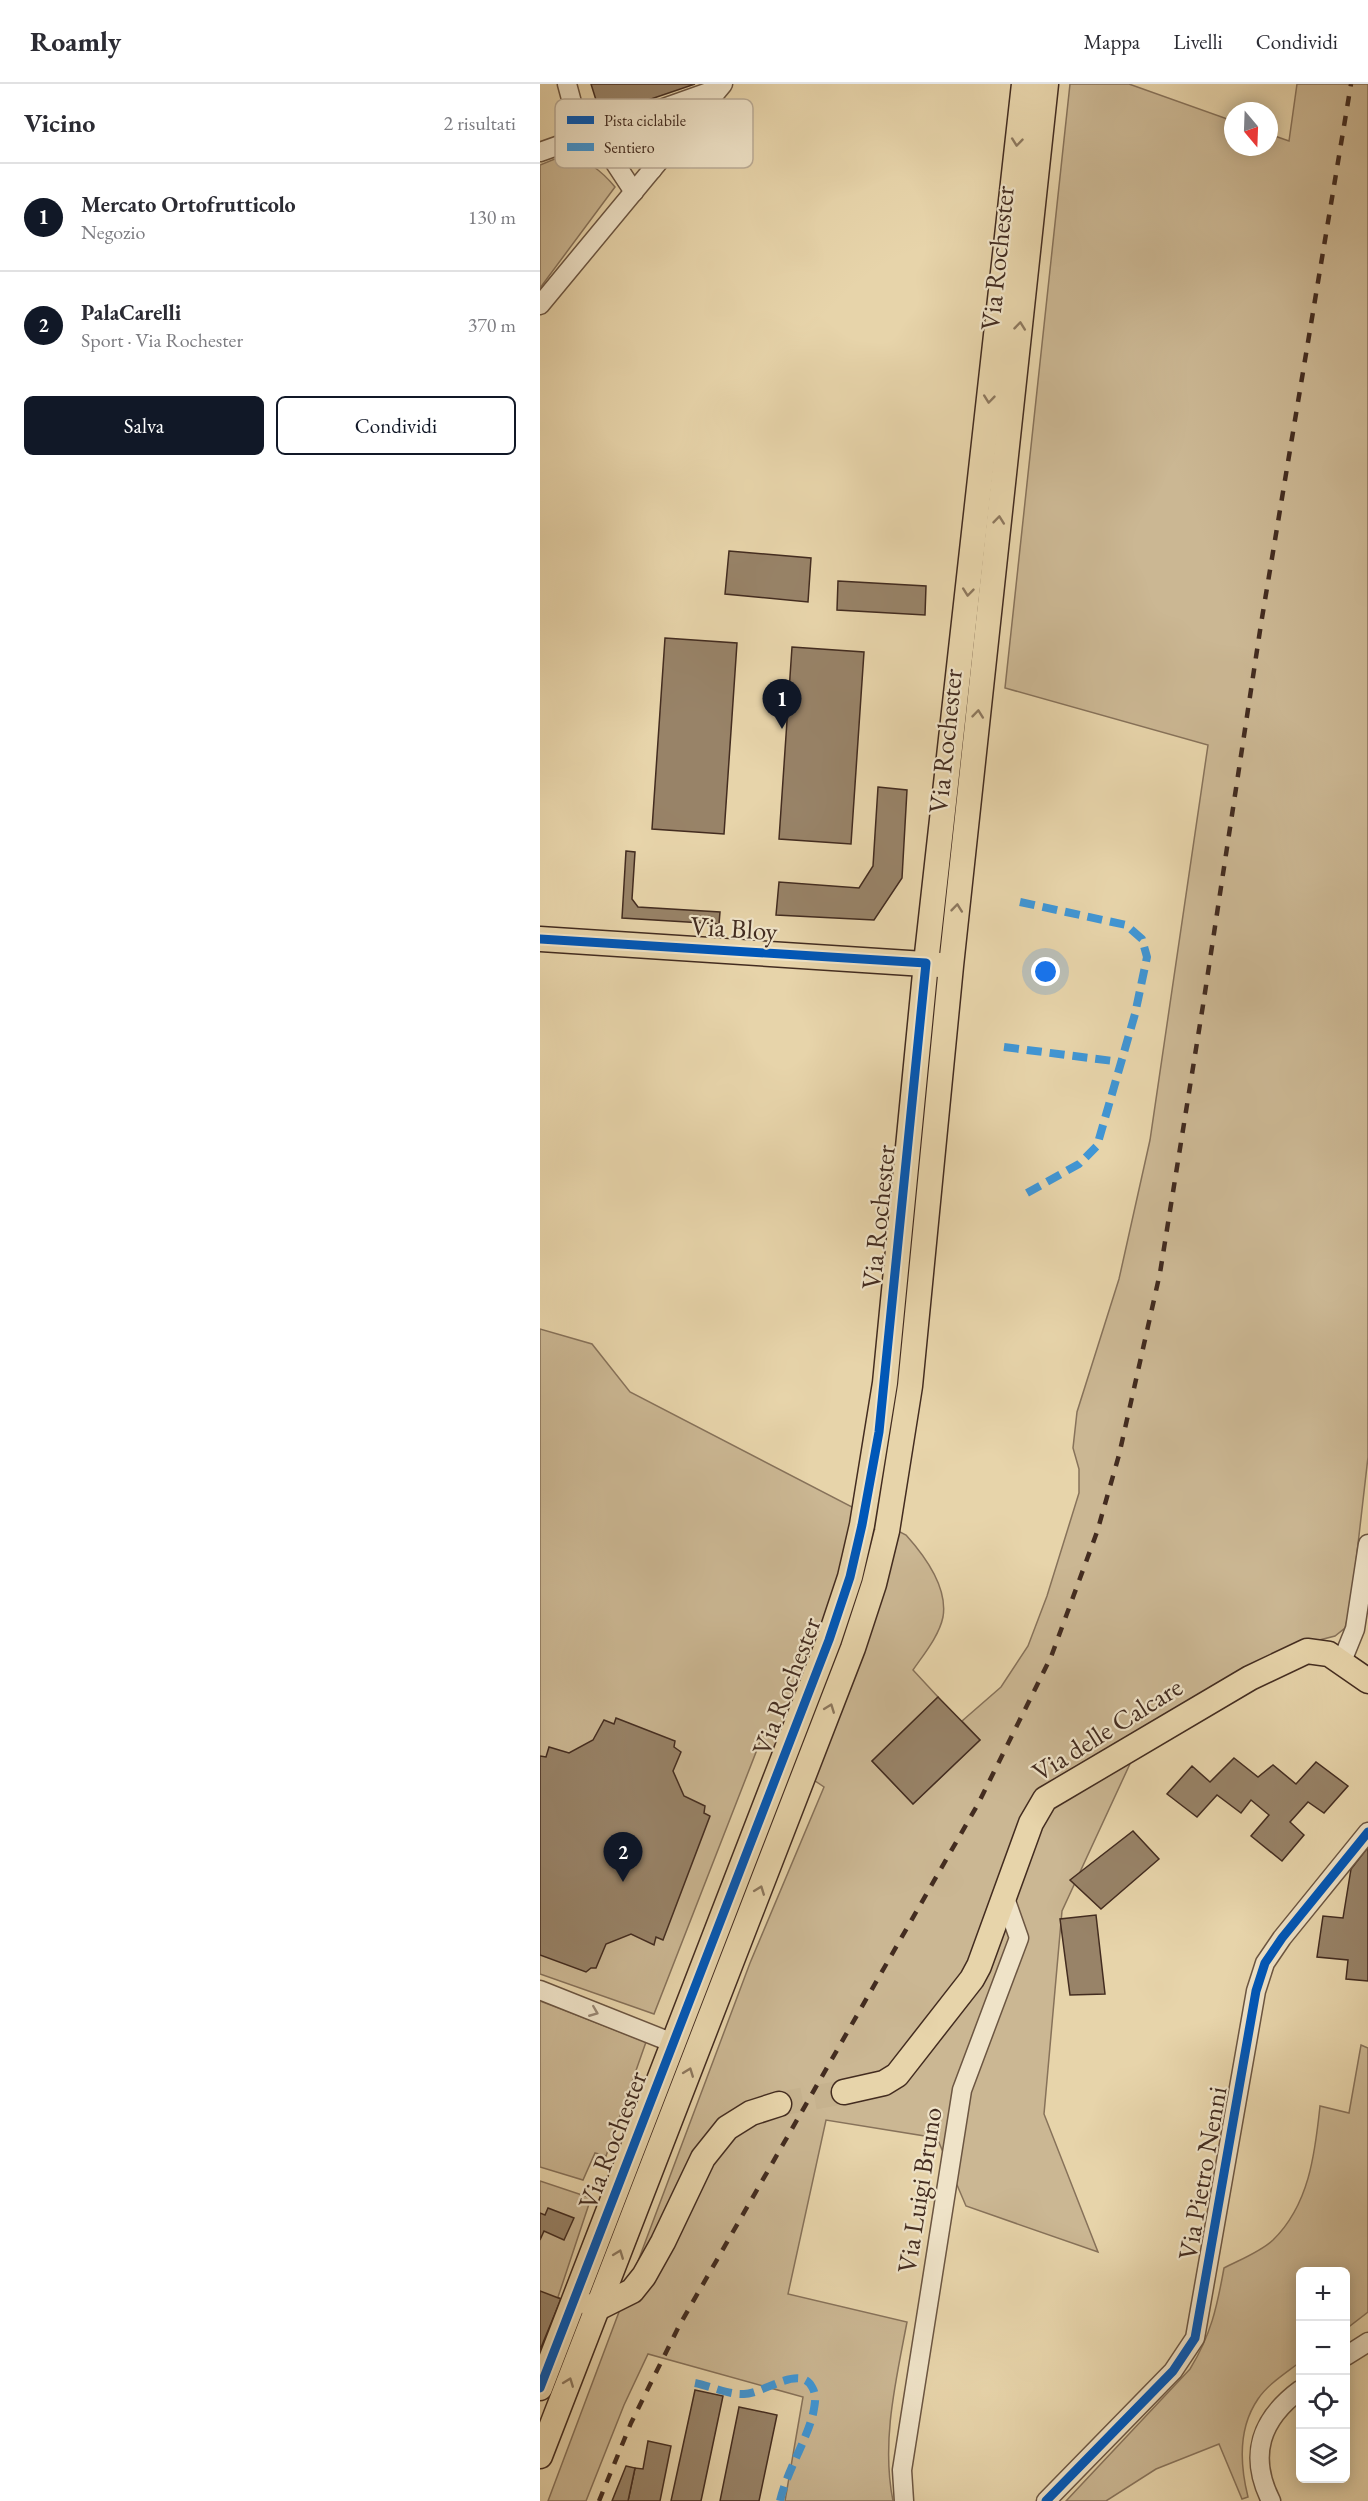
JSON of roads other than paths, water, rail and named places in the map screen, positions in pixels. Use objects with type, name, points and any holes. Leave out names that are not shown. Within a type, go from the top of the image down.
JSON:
[{"type":"main road","name":"Via Rochester","points":[[540,2388],[829,1640],[850,1577],[862,1526],[885,1383],[926,963],[1024,84]]},
{"type":"main road","name":"Via Rochester","points":[[540,2456],[853,1648],[874,1584],[887,1531],[909,1396],[951,966],[1046,84]]},
{"type":"main road","name":"Via Bloy","points":[[540,939],[951,966]]},
{"type":"main road","name":"Via delle Calcare","points":[[844,2092],[884,2083],[897,2075],[972,1979],[985,1953],[1036,1810],[1045,1799],[1058,1789],[1250,1678],[1307,1651],[1319,1651],[1342,1661],[1368,1682]]},
{"type":"main road","points":[[575,2299],[598,2308],[632,2291],[644,2276],[663,2242],[703,2158],[727,2128],[751,2113],[778,2104]]},
{"type":"street","points":[[567,84],[573,99]]},
{"type":"street","points":[[684,99],[721,86]]},
{"type":"street","points":[[710,99],[721,86]]},
{"type":"street","points":[[540,152],[555,146]]},
{"type":"street","points":[[618,168],[633,192]]},
{"type":"street","points":[[540,305],[652,170]]},
{"type":"street","points":[[1342,1661],[1361,1628],[1368,1544]]},
{"type":"street","name":"Via Pietro Nenni","points":[[1047,2501],[1173,2371],[1195,2338],[1256,1991],[1265,1963],[1282,1938],[1368,1832]]},
{"type":"street","name":"Via Luigi Bruno","points":[[904,2501],[902,2470],[962,2090],[1018,1938],[1005,1898]]},
{"type":"street","points":[[540,1990],[673,2043]]},
{"type":"street","points":[[1350,2353],[1368,2342]]},
{"type":"street","points":[[1271,2501],[1261,2471],[1259,2452],[1264,2432],[1274,2414],[1296,2394]]},
{"type":"tunnel","points":[[779,2104],[844,2092]]},
{"type":"railway","points":[[599,2501],[631,2423],[679,2326],[978,1804],[1051,1657],[1097,1532],[1119,1455],[1160,1273],[1261,624],[1351,84]]},
{"type":"place","name":"Mercato Ortofrutticolo","points":[[782,729]]},
{"type":"place","name":"PalaCarelli","points":[[623,1882]]}]
